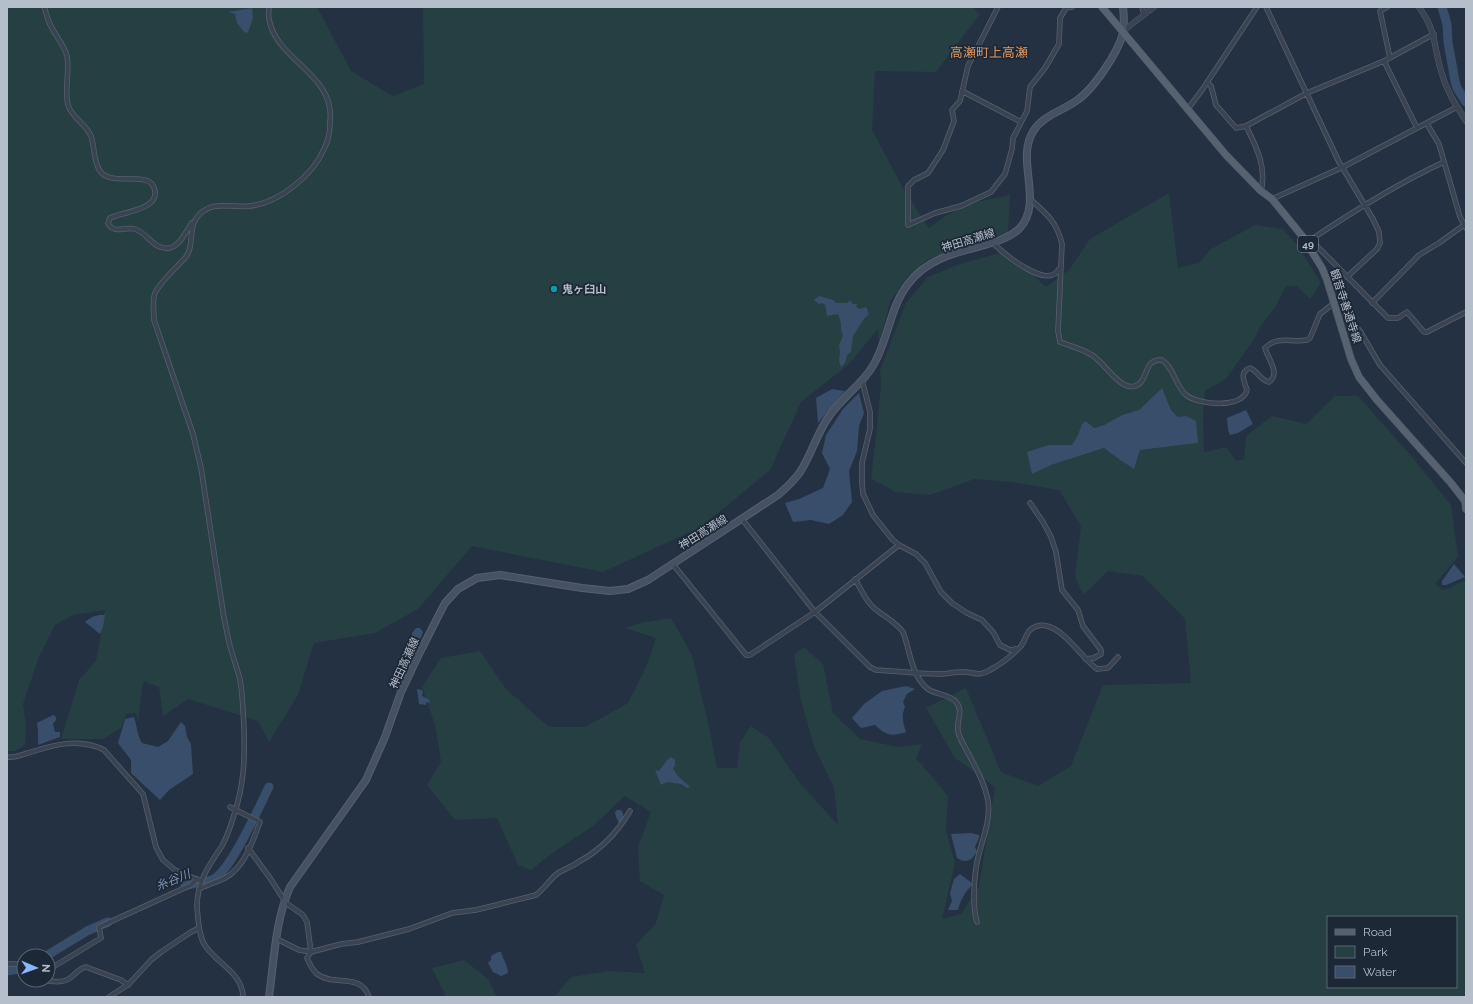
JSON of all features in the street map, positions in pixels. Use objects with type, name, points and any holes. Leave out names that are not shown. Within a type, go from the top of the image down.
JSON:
[{"type":"main road","name":"観音寺善通寺線","points":[[1102,7],[1226,155],[1261,191],[1272,199],[1309,241],[1322,268],[1335,303],[1351,358],[1359,377],[1377,400],[1451,483],[1465,501],[1466,509]]},
{"type":"main road","name":"神田高瀬線","points":[[269,997],[277,939],[285,901],[290,888],[296,877],[366,780],[385,737],[401,692],[418,654],[445,603],[458,589],[477,578],[500,575],[582,588],[618,591],[638,585],[778,495],[794,481],[805,463],[824,424],[836,407],[862,380],[876,360],[886,338],[893,312],[902,293],[916,276],[931,263],[940,258],[960,251],[993,243],[1011,235],[1019,229],[1028,212],[1030,199],[1027,148],[1030,138],[1034,130],[1046,119],[1086,94],[1101,74],[1118,46],[1123,31],[1123,7]]},
{"type":"street","points":[[44,7],[49,22],[67,57],[68,105],[73,115],[84,125],[92,137],[96,163],[100,172],[106,177],[114,179],[142,179],[152,184],[155,190],[155,197],[150,204],[136,211],[110,218],[108,223],[109,226],[112,229],[117,230],[126,228],[142,232],[153,243],[161,248],[170,248],[178,243],[196,218],[212,206],[251,206],[268,201],[286,192],[309,172],[318,161],[325,148],[331,111],[326,93],[315,78],[290,54],[277,38],[272,30],[268,18],[269,7]]},
{"type":"street","points":[[998,7],[968,66],[960,101],[952,110],[954,121],[943,150],[928,173],[914,180],[908,186],[908,225],[935,213],[961,206],[991,192],[1005,174],[1012,149],[1013,138],[1027,111],[1030,87],[1045,68],[1059,44],[1060,18],[1066,8],[1072,7]]},
{"type":"street","points":[[1142,7],[1144,14]]},
{"type":"street","points":[[1123,31],[1154,7]]},
{"type":"street","points":[[1187,110],[1257,7]]},
{"type":"street","points":[[1266,7],[1339,162],[1379,232],[1380,243],[1378,249],[1347,277]]},
{"type":"street","points":[[1387,7],[1380,11],[1390,58]]},
{"type":"street","points":[[1419,7],[1426,17],[1434,34],[1440,71],[1447,92],[1466,121]]},
{"type":"street","points":[[1207,82],[1211,86],[1216,105],[1236,128],[1246,126],[1307,93],[1384,61],[1434,34]]},
{"type":"street","points":[[1384,61],[1417,128]]},
{"type":"street","points":[[962,91],[1021,122]]},
{"type":"street","points":[[1272,199],[1343,167],[1457,107]]},
{"type":"street","points":[[1372,303],[1419,255],[1465,227],[1460,217],[1439,144],[1427,124]]},
{"type":"street","points":[[1246,126],[1256,146],[1261,161],[1263,181],[1261,191]]},
{"type":"street","points":[[1444,162],[1417,175],[1364,205],[1309,241],[1388,318],[1398,318],[1408,313],[1424,332],[1427,332],[1466,312]]},
{"type":"street","points":[[1030,199],[1046,214],[1059,232],[1062,244],[1058,331],[1060,342],[1092,355],[1118,381],[1127,386],[1134,387],[1137,385],[1142,380],[1152,362],[1155,360],[1162,360],[1170,368],[1186,395],[1195,400],[1204,402],[1232,402],[1244,396],[1247,390],[1243,378],[1243,373],[1245,370],[1250,368],[1256,371],[1265,382],[1271,381],[1274,374],[1265,348],[1274,341],[1307,340],[1310,338],[1320,314],[1335,303]]},
{"type":"street","points":[[56,965],[101,938],[99,927],[199,880],[222,844],[236,810],[240,794],[245,759],[243,704],[240,680],[224,618],[201,468],[193,434],[154,320],[153,304],[155,293],[187,255],[191,243],[191,230],[196,218]]},
{"type":"street","points":[[993,243],[1018,263],[1044,276],[1053,276],[1058,272],[1060,267]]},
{"type":"street","points":[[1338,313],[1346,314],[1360,331],[1380,365],[1466,463]]},
{"type":"street","points":[[862,380],[870,412],[870,429],[862,463],[863,494],[873,515],[899,545],[916,554],[925,563],[941,592],[952,603],[967,613],[982,620],[1000,644],[1010,650],[1014,650],[1021,645]]},
{"type":"street","points":[[1455,450],[1466,457]]},
{"type":"street","points":[[1030,503],[1051,537],[1056,552],[1062,590],[1078,610],[1083,626],[1101,650],[1101,654],[1098,657],[1085,659]]},
{"type":"street","points":[[742,519],[815,612],[870,667],[876,670],[939,674],[961,672],[982,674],[1009,657],[1021,645],[1029,631],[1034,627],[1041,625],[1055,629],[1097,669],[1101,670],[1111,666],[1118,656]]},
{"type":"street","points":[[672,563],[746,655],[750,655],[815,612],[899,545]]},
{"type":"street","points":[[855,579],[868,602],[899,626],[920,680],[929,689],[951,699],[955,702],[959,709],[958,731],[983,785],[988,801],[986,825],[977,868],[974,903],[977,922]]},
{"type":"street","points":[[7,757],[12,758],[30,752],[78,742],[96,746],[104,750],[143,794],[156,847],[163,860],[171,868],[199,880]]},
{"type":"street","points":[[199,889],[226,878],[237,868],[260,822],[230,807]]},
{"type":"street","points":[[277,939],[299,950],[311,952],[409,929],[452,913],[476,910],[536,895],[558,874],[595,852],[612,837],[630,811]]},
{"type":"street","points":[[248,848],[285,901],[306,918],[311,952],[307,958],[317,974],[334,980],[356,982],[367,991],[369,997]]},
{"type":"street","points":[[199,880],[197,905],[199,928],[204,942],[210,952],[240,983],[243,997]]},
{"type":"street","points":[[109,997],[128,985],[151,960],[172,944],[199,928]]},
{"type":"street","points":[[56,981],[64,981],[69,979],[82,968],[86,967],[121,980],[128,985]]},
{"type":"green space","points":[[7,7],[317,7],[351,71],[393,96],[424,84],[423,7],[973,7],[980,14],[936,72],[875,71],[872,130],[903,188],[929,228],[947,215],[976,202],[1010,195],[1008,233],[964,246],[927,260],[907,277],[890,302],[879,345],[878,329],[848,365],[801,402],[770,470],[701,527],[603,572],[472,546],[418,609],[375,633],[314,643],[298,695],[269,742],[258,721],[188,699],[163,716],[159,687],[143,681],[138,722],[136,713],[126,714],[121,728],[103,739],[61,739],[79,680],[96,661],[105,610],[73,615],[55,625],[39,657],[23,704],[26,726],[25,745],[15,751],[7,751]]},
{"type":"green space","points":[[1169,193],[1178,268],[1199,263],[1211,249],[1255,225],[1283,229],[1298,246],[1321,283],[1310,299],[1297,286],[1286,286],[1276,306],[1260,327],[1255,338],[1226,379],[1205,391],[1203,415],[1204,452],[1226,447],[1236,461],[1244,459],[1246,436],[1272,416],[1306,424],[1335,396],[1358,396],[1412,457],[1451,505],[1458,557],[1435,584],[1444,590],[1466,580],[1466,997],[554,997],[571,977],[609,971],[645,973],[636,945],[656,923],[664,895],[640,881],[638,847],[651,812],[625,796],[593,826],[555,851],[531,870],[518,865],[497,818],[455,820],[427,785],[441,762],[435,725],[422,687],[441,658],[480,651],[506,689],[549,727],[585,727],[628,703],[646,667],[656,638],[625,628],[640,623],[671,618],[692,655],[717,768],[737,768],[740,742],[751,726],[769,738],[799,782],[838,825],[834,788],[814,746],[801,701],[794,655],[804,647],[823,664],[833,713],[860,739],[898,747],[922,744],[916,758],[948,796],[946,830],[955,863],[942,919],[961,914],[979,886],[995,787],[955,758],[926,708],[966,688],[1001,772],[1038,786],[1071,766],[1103,685],[1191,683],[1185,619],[1143,576],[1108,571],[1083,595],[1075,576],[1081,526],[1059,490],[1011,482],[975,479],[930,495],[896,492],[871,479],[881,384],[880,370],[906,303],[928,277],[957,265],[1007,251],[1046,287],[1069,270],[1090,239]],"holes":[[[1161,389],[1171,410],[1178,417],[1186,416],[1198,443],[1140,450],[1134,469],[1104,448],[1051,465],[1032,473],[1049,445],[1072,445],[1079,435],[1082,424],[1086,421],[1094,428],[1104,425],[1122,415],[1139,410]]]},
{"type":"green space","points":[[464,960],[488,979],[497,997],[446,997],[432,968]]},
{"type":"water","points":[[252,8],[253,18],[248,32],[245,33],[237,23],[235,14],[228,12]]},
{"type":"water","points":[[819,296],[833,300],[836,303],[847,303],[850,300],[853,304],[857,304],[856,307],[860,309],[866,307],[869,314],[863,320],[853,336],[851,352],[847,355],[845,363],[841,367],[839,361],[839,346],[843,335],[841,323],[838,314],[827,316],[825,305],[822,303],[819,304],[814,300]]},
{"type":"water","points":[[1162,388],[1171,410],[1178,417],[1186,416],[1196,421],[1198,443],[1140,450],[1134,469],[1104,448],[1051,465],[1032,474],[1027,452],[1049,445],[1072,445],[1082,424],[1086,421],[1094,428],[1104,425],[1122,415],[1139,410]]},
{"type":"water","points":[[832,389],[845,391],[818,423],[816,398]]},
{"type":"water","points":[[859,393],[864,413],[859,426],[857,451],[849,471],[852,502],[843,515],[829,524],[811,520],[793,522],[785,503],[799,499],[823,488],[830,469],[822,453],[826,435],[843,409]]},
{"type":"water","points":[[1246,410],[1253,424],[1238,433],[1230,435],[1227,418]]},
{"type":"water","points":[[1454,564],[1465,577],[1446,585],[1442,585],[1442,581]]},
{"type":"water","points":[[105,615],[100,634],[85,622],[92,617]]},
{"type":"water","points":[[416,628],[420,628],[423,632],[418,646],[412,638],[412,633]]},
{"type":"water","points":[[906,686],[915,689],[907,694],[903,702],[905,707],[903,720],[906,732],[892,735],[885,733],[875,725],[861,728],[852,718],[864,704],[882,691]]},
{"type":"water","points":[[417,689],[422,690],[422,696],[430,700],[429,703],[426,702],[426,705],[419,704]]},
{"type":"water","points":[[53,715],[56,717],[53,724],[55,732],[60,732],[60,737],[38,745],[37,723]]},
{"type":"water","points":[[134,717],[142,743],[158,747],[168,741],[181,722],[185,726],[187,737],[191,744],[193,774],[169,790],[160,800],[131,773],[131,760],[118,743],[125,719]]},
{"type":"water","points":[[671,757],[675,760],[675,766],[673,768],[674,771],[690,787],[687,788],[681,784],[667,782],[661,785],[655,770],[659,771]]},
{"type":"water","points":[[617,810],[621,810],[623,814],[623,819],[619,823],[615,812]]},
{"type":"water","points":[[971,833],[979,835],[975,847],[977,851],[971,859],[966,861],[960,860],[957,858],[951,834]]},
{"type":"water","points":[[960,874],[973,884],[960,902],[958,910],[948,910],[952,901],[950,893],[954,879]]},
{"type":"water","points":[[501,952],[508,970],[508,973],[501,976],[493,972],[488,963],[491,960],[491,956]]},
{"type":"waterway","points":[[1442,7],[1447,24],[1448,42],[1455,81],[1457,88],[1466,102]]},
{"type":"waterway","name":"糸谷川","points":[[185,886],[214,879],[221,873],[237,850],[269,787]]},
{"type":"waterway","name":"糸谷川","points":[[56,950],[87,931],[108,922]]},
{"type":"waterway","name":"糸谷川","points":[[7,971],[16,969]]},
{"type":"place","name":"鬼ヶ臼山","points":[[554,289]]},
{"type":"district","name":"高瀬町上高瀬","points":[[989,52]]}]
